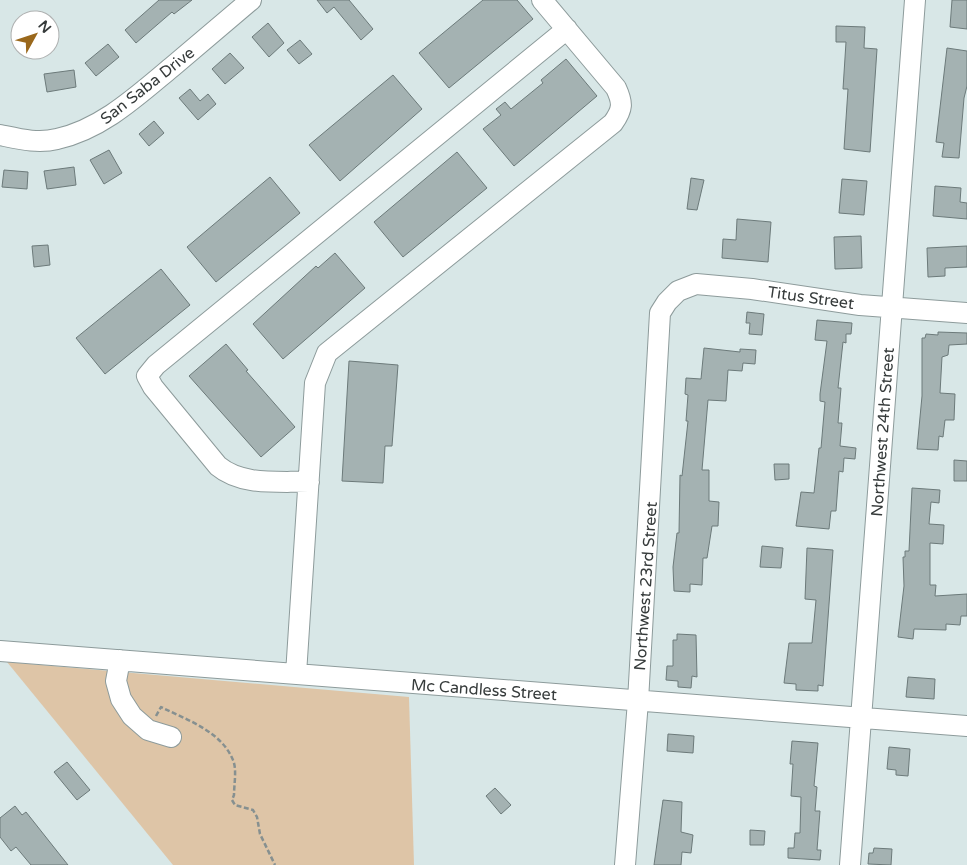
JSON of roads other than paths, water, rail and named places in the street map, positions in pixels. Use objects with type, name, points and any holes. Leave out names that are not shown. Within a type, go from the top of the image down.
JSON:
[{"type":"street","name":"San Saba Drive","points":[[0,135],[32,141],[55,140],[81,132],[103,121],[134,99],[251,0]]},
{"type":"street","points":[[296,674],[315,383],[327,353],[613,122],[620,113],[623,102],[616,88],[542,0]]},
{"type":"street","name":"Northwest 24th Street","points":[[850,865],[915,0]]},
{"type":"street","points":[[308,491],[242,479],[228,474],[212,459],[153,387],[147,376],[156,365],[567,29]]},
{"type":"street","name":"Titus Street","points":[[664,308],[678,291],[696,284],[752,289],[892,307],[967,313]]},
{"type":"street","name":"Northwest 23rd Street","points":[[625,865],[638,701],[660,313],[664,308]]},
{"type":"street","name":"Mc Candless Street","points":[[0,651],[967,726]]},
{"type":"street","points":[[120,660],[116,681],[121,699],[132,716],[148,730],[171,737]]}]
